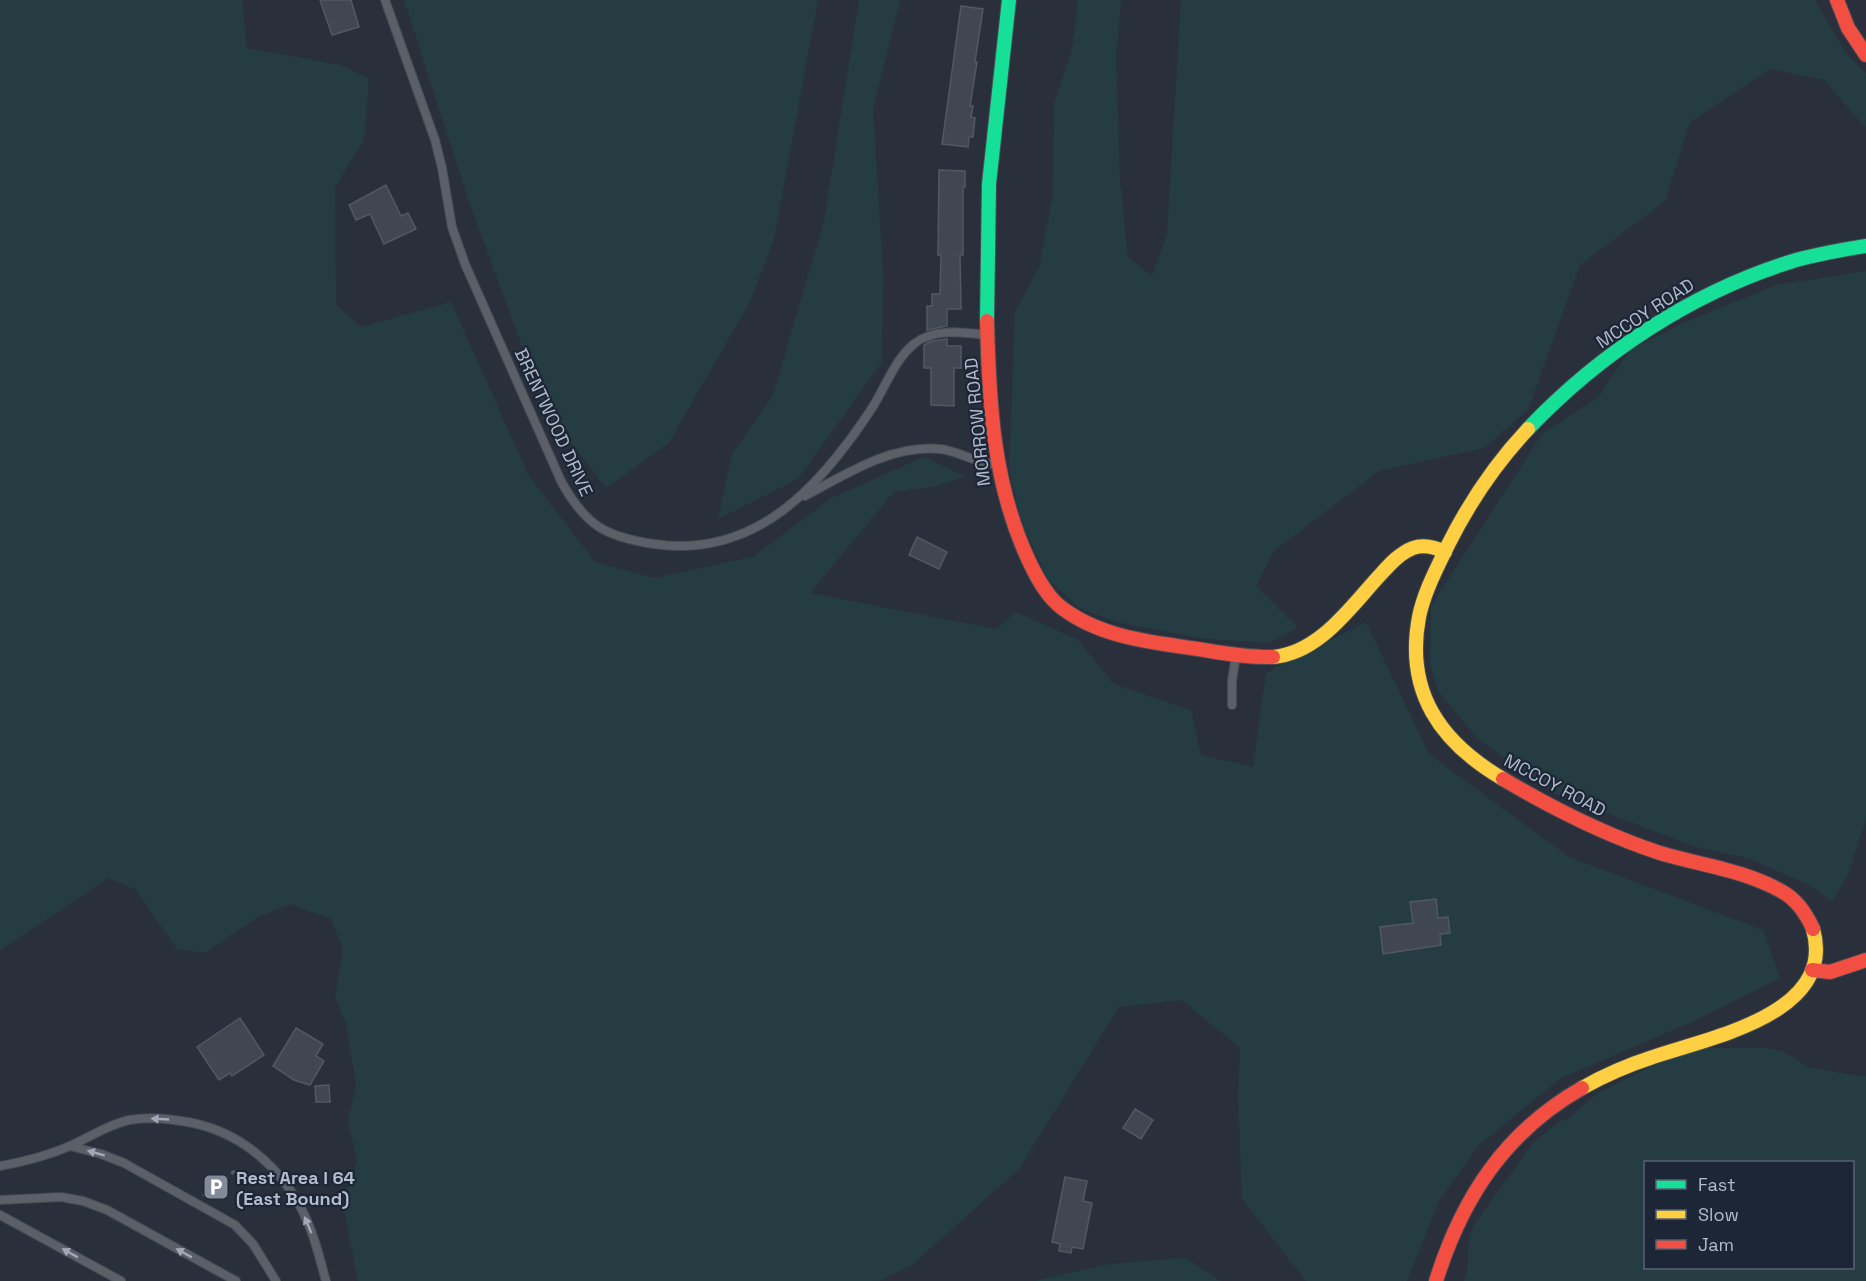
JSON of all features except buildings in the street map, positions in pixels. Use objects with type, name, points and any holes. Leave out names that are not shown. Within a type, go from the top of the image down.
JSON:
[{"type":"street","name":"MORROW ROAD","points":[[1009,0],[991,159],[985,273],[990,394],[998,465],[1008,511],[1019,541],[1046,591],[1061,607],[1079,619],[1121,636],[1237,654],[1282,656],[1300,649],[1319,637],[1401,555],[1420,546],[1430,546],[1445,552]]},
{"type":"street","points":[[1837,0],[1848,28],[1866,55]]},
{"type":"street","name":"MCCOY ROAD","points":[[1436,1281],[1451,1232],[1476,1186],[1509,1145],[1533,1123],[1566,1098],[1609,1073],[1643,1059],[1734,1029],[1776,1011],[1793,999],[1804,987],[1812,970],[1817,950],[1814,932],[1801,906],[1789,895],[1755,880],[1660,853],[1601,830],[1497,777],[1471,759],[1438,725],[1420,687],[1415,643],[1424,599],[1445,552],[1486,480],[1508,451],[1560,396],[1615,352],[1682,308],[1737,280],[1783,263],[1866,246]]},
{"type":"street","points":[[1812,970],[1830,972],[1866,960]]},
{"type":"lane","name":"BRENTWOOD DRIVE","points":[[385,0],[435,140],[452,227],[465,264],[561,481],[571,499],[593,523],[620,538],[664,546],[711,543],[745,533],[778,516],[817,480],[861,425],[898,364],[916,342],[939,334],[960,332],[987,335]]},
{"type":"lane","points":[[799,499],[868,463],[927,448],[944,450],[978,462],[998,465]]},
{"type":"lane","points":[[1232,705],[1232,681],[1237,654]]},
{"type":"lane","points":[[0,1166],[18,1163],[70,1146],[100,1129],[130,1120],[150,1118],[179,1120],[207,1126],[228,1134],[254,1150],[276,1170],[293,1193],[310,1227],[326,1281]]},
{"type":"lane","points":[[70,1146],[124,1163],[235,1225],[253,1244],[276,1281]]},
{"type":"lane","points":[[0,1200],[61,1197],[83,1201],[107,1210],[236,1281]]},
{"type":"lane","points":[[0,1215],[121,1281]]},
{"type":"path","points":[[204,1195],[236,1170]]},
{"type":"green space","points":[[0,0],[242,0],[247,48],[340,65],[369,78],[364,140],[335,187],[336,304],[361,327],[451,302],[528,474],[595,562],[654,578],[753,557],[831,498],[924,457],[965,476],[933,487],[894,492],[810,593],[996,629],[1016,612],[1077,639],[1114,684],[1191,710],[1201,755],[1253,767],[1266,673],[1366,622],[1429,754],[1569,857],[1763,930],[1780,978],[1690,1023],[1561,1078],[1478,1146],[1439,1201],[1407,1281],[1306,1281],[1242,1199],[1238,1095],[1240,1048],[1182,1000],[1119,1007],[1019,1169],[912,1265],[879,1281],[358,1281],[343,1204],[357,1160],[348,1122],[356,1085],[346,1024],[335,996],[343,949],[331,919],[290,904],[260,916],[205,953],[177,949],[136,890],[109,878],[0,950]]},
{"type":"green space","points":[[404,0],[818,0],[774,239],[750,302],[668,444],[606,488],[545,409],[467,196]]},
{"type":"green space","points":[[859,0],[900,0],[873,109],[883,272],[882,362],[798,479],[718,519],[732,454],[773,395],[824,221]]},
{"type":"green space","points":[[1078,0],[1121,0],[1116,57],[1120,181],[1128,257],[1152,276],[1167,234],[1181,0],[1815,0],[1845,52],[1866,73],[1866,128],[1824,80],[1770,69],[1690,122],[1665,201],[1580,265],[1528,410],[1484,448],[1379,471],[1274,551],[1256,586],[1298,627],[1270,643],[1206,639],[1119,623],[1079,608],[1048,579],[1021,522],[1009,469],[1015,312],[1039,267],[1053,196],[1054,103],[1072,50]]},
{"type":"green space","points":[[1866,271],[1866,819],[1848,875],[1832,901],[1805,883],[1750,859],[1693,846],[1553,793],[1477,738],[1438,691],[1430,664],[1431,606],[1542,434],[1597,398],[1630,350],[1683,323],[1776,285]]},
{"type":"green space","points":[[1697,1048],[1766,1048],[1784,1052],[1809,1067],[1866,1076],[1866,1281],[1464,1281],[1467,1272],[1469,1240],[1474,1225],[1532,1144],[1556,1124],[1570,1117],[1598,1093],[1668,1058]]},
{"type":"green space","points":[[1185,1258],[1221,1281],[1035,1281],[1108,1264]]},
{"type":"traffic: fast","points":[[987,321],[989,184],[1009,0]]},
{"type":"traffic: fast","points":[[1528,429],[1585,376],[1616,351],[1682,309],[1753,275],[1790,262],[1818,254],[1866,246]]},
{"type":"traffic: slow","points":[[1503,779],[1461,749],[1432,712],[1417,669],[1416,644],[1424,598],[1448,545],[1484,484],[1528,429]]},
{"type":"traffic: slow","points":[[1273,657],[1290,654],[1320,637],[1404,553],[1421,546],[1433,547],[1445,552]]},
{"type":"traffic: slow","points":[[1582,1088],[1635,1063],[1735,1030],[1764,1017],[1788,1002],[1806,982],[1815,958],[1813,929]]},
{"type":"traffic: jam","points":[[1837,0],[1848,28],[1866,55]]},
{"type":"traffic: jam","points":[[987,321],[989,382],[1000,473],[1017,532],[1029,561],[1043,587],[1052,598],[1076,618],[1124,636],[1253,657],[1273,657]]},
{"type":"traffic: jam","points":[[1503,779],[1619,838],[1660,853],[1737,873],[1767,884],[1796,902],[1813,929]]},
{"type":"traffic: jam","points":[[1812,970],[1830,972],[1866,960]]},
{"type":"traffic: jam","points":[[1436,1281],[1459,1222],[1473,1195],[1490,1170],[1530,1125],[1582,1088]]},
{"type":"place","name":"Rest Area I 64 (East Bound)","points":[[216,1187]]}]
